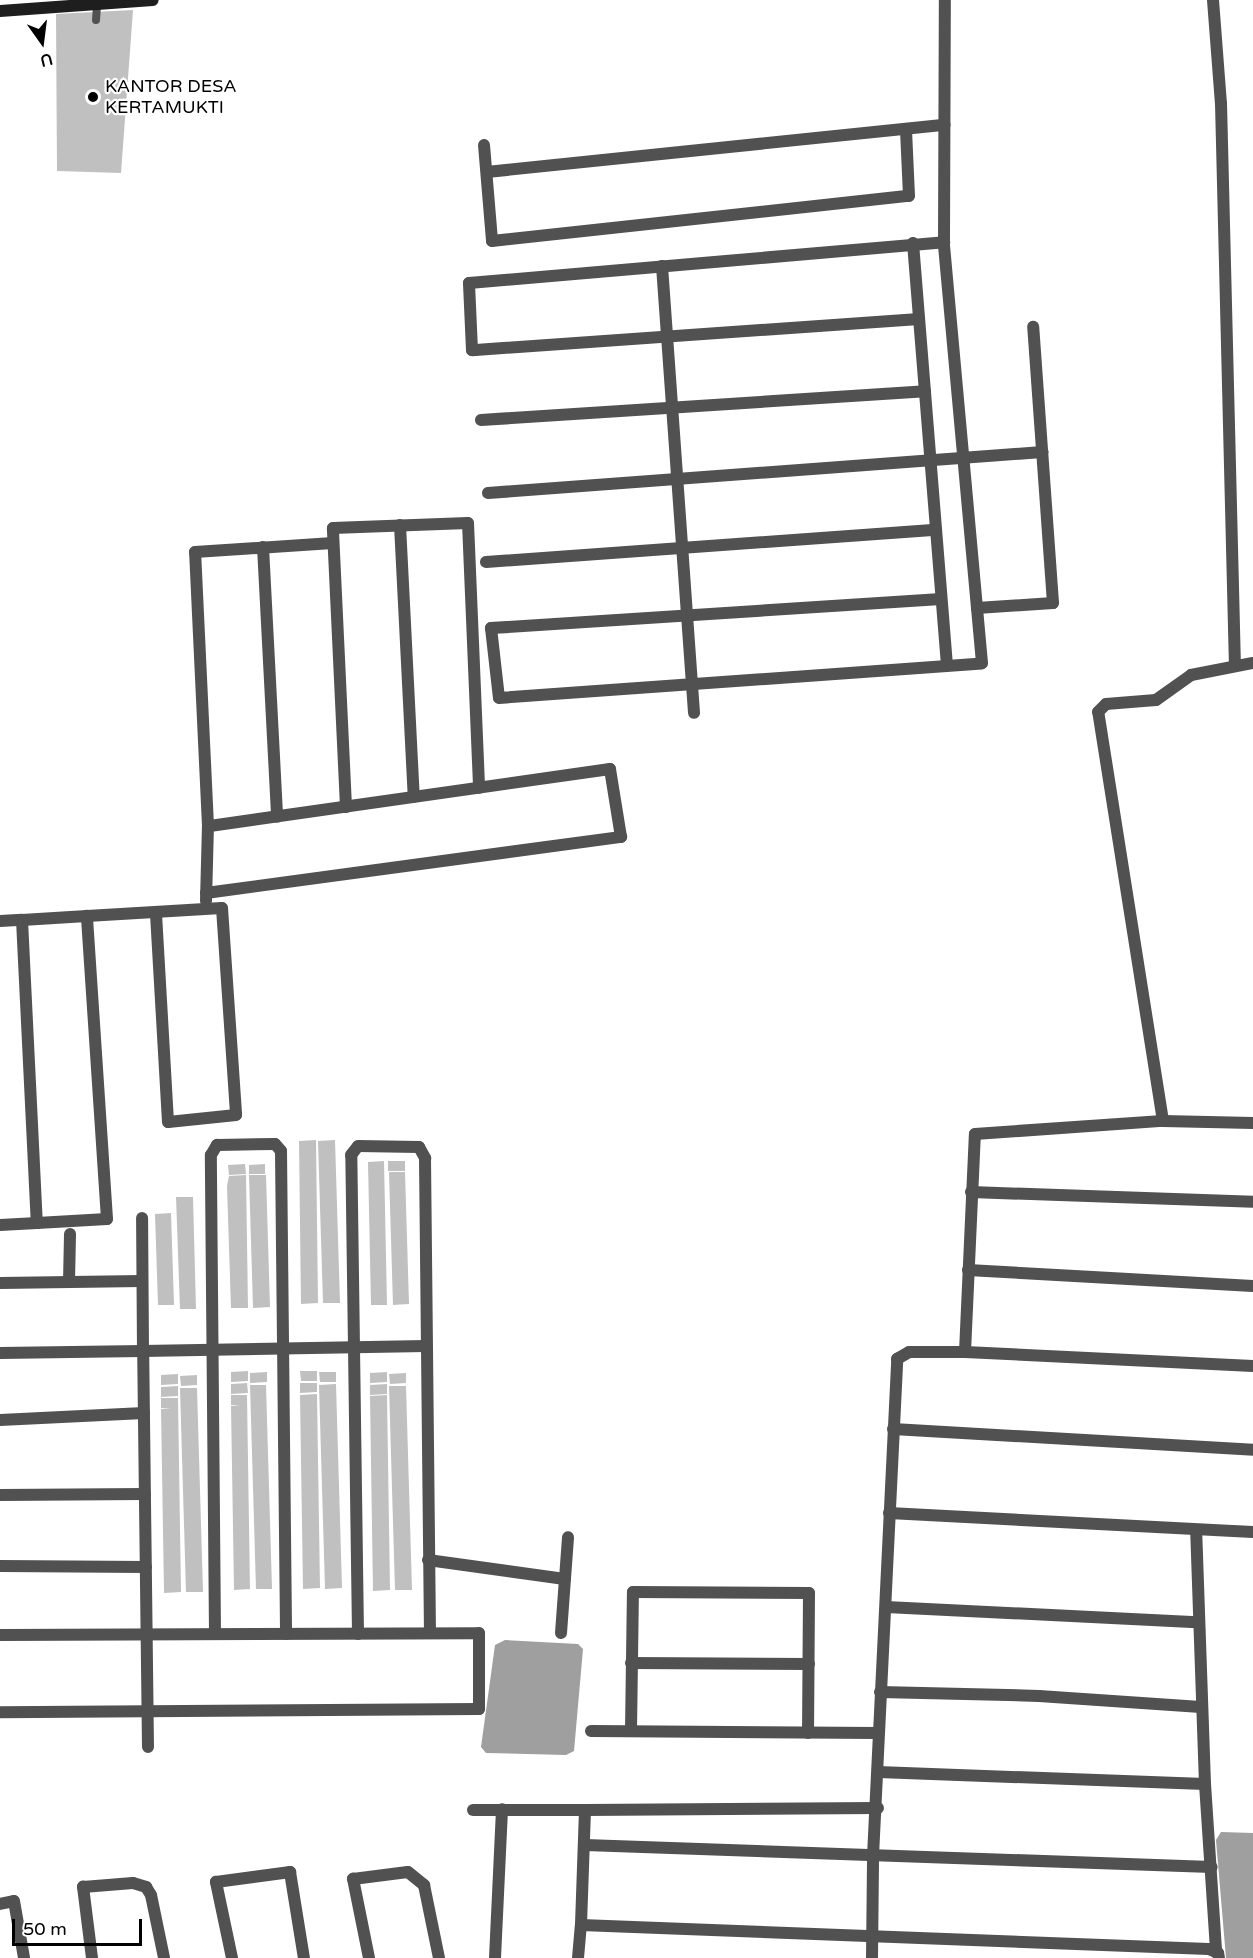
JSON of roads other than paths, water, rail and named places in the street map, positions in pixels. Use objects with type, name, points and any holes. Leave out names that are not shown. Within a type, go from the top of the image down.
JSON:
[{"type":"main road","points":[[0,11],[153,0]]},
{"type":"street","points":[[941,599],[491,628],[499,698],[982,663],[944,242],[945,0]]},
{"type":"street","points":[[1213,0],[1221,103],[1235,666]]},
{"type":"street","points":[[487,172],[945,125]]},
{"type":"street","points":[[484,145],[492,240],[909,196],[906,129]]},
{"type":"street","points":[[920,319],[472,350],[469,283],[944,242]]},
{"type":"street","points":[[914,243],[947,666]]},
{"type":"street","points":[[662,266],[694,714]]},
{"type":"street","points":[[977,608],[1053,603],[1033,327]]},
{"type":"street","points":[[481,420],[925,391]]},
{"type":"street","points":[[488,493],[1042,452]]},
{"type":"street","points":[[346,807],[333,528],[468,523],[479,788]]},
{"type":"street","points":[[400,525],[414,797]]},
{"type":"street","points":[[486,562],[936,530]]},
{"type":"street","points":[[206,909],[208,826],[195,552],[333,543]]},
{"type":"street","points":[[263,547],[276,817]]},
{"type":"street","points":[[1163,1121],[1098,712],[1106,704],[1156,700],[1191,675],[1253,663]]},
{"type":"street","points":[[206,893],[621,837],[610,769],[208,826]]},
{"type":"street","points":[[0,921],[222,908],[236,1115],[168,1122],[156,912]]},
{"type":"street","points":[[0,1225],[107,1220],[87,916]]},
{"type":"street","points":[[22,920],[38,1222]]},
{"type":"street","points":[[965,1352],[975,1134],[1163,1121],[1253,1123]]},
{"type":"street","points":[[214,1634],[210,1350],[211,1155],[217,1145],[274,1144],[281,1151],[286,1634]]},
{"type":"street","points":[[358,1634],[351,1155],[358,1146],[419,1148],[425,1158],[430,1633]]},
{"type":"street","points":[[971,1192],[1253,1202]]},
{"type":"street","points":[[142,1218],[148,1747]]},
{"type":"street","points":[[69,1282],[70,1234]]},
{"type":"street","points":[[968,1270],[1253,1286]]},
{"type":"street","points":[[0,1283],[142,1281]]},
{"type":"street","points":[[0,1353],[426,1346]]},
{"type":"street","points":[[872,1958],[873,1856],[878,1808],[878,1733],[886,1607],[895,1364],[900,1356],[909,1352],[965,1352],[1253,1366]]},
{"type":"street","points":[[0,1420],[144,1413]]},
{"type":"street","points":[[893,1428],[1253,1450]]},
{"type":"street","points":[[0,1495],[146,1494]]},
{"type":"street","points":[[889,1514],[1196,1532],[1253,1532]]},
{"type":"street","points":[[581,1925],[1217,1954],[1201,1707],[1196,1532]]},
{"type":"street","points":[[561,1633],[568,1537]]},
{"type":"street","points":[[428,1560],[565,1579]]},
{"type":"street","points":[[0,1566],[146,1567]]},
{"type":"street","points":[[631,1731],[633,1592],[809,1593],[808,1733]]},
{"type":"street","points":[[886,1607],[1197,1622]]},
{"type":"street","points":[[0,1635],[479,1633],[479,1709],[0,1712]]},
{"type":"street","points":[[632,1663],[808,1664]]},
{"type":"street","points":[[880,1692],[1201,1707]]},
{"type":"street","points":[[591,1731],[878,1733]]},
{"type":"street","points":[[878,1772],[1205,1784]]},
{"type":"street","points":[[473,1810],[878,1808]]},
{"type":"street","points":[[495,1958],[502,1809]]},
{"type":"street","points":[[578,1958],[585,1810]]},
{"type":"street","points":[[585,1845],[1212,1867]]},
{"type":"street","points":[[232,1958],[216,1882],[290,1872],[304,1958]]},
{"type":"street","points":[[369,1958],[352,1879],[408,1872],[424,1886],[439,1958]]},
{"type":"street","points":[[92,1958],[83,1887],[133,1883],[146,1887],[151,1895],[164,1958]]},
{"type":"street","points":[[0,1904],[14,1901],[24,1958]]},
{"type":"lane","points":[[96,20],[97,5]]},
{"type":"place","name":"KANTOR DESA KERTAMUKTI","points":[[93,97]]}]
